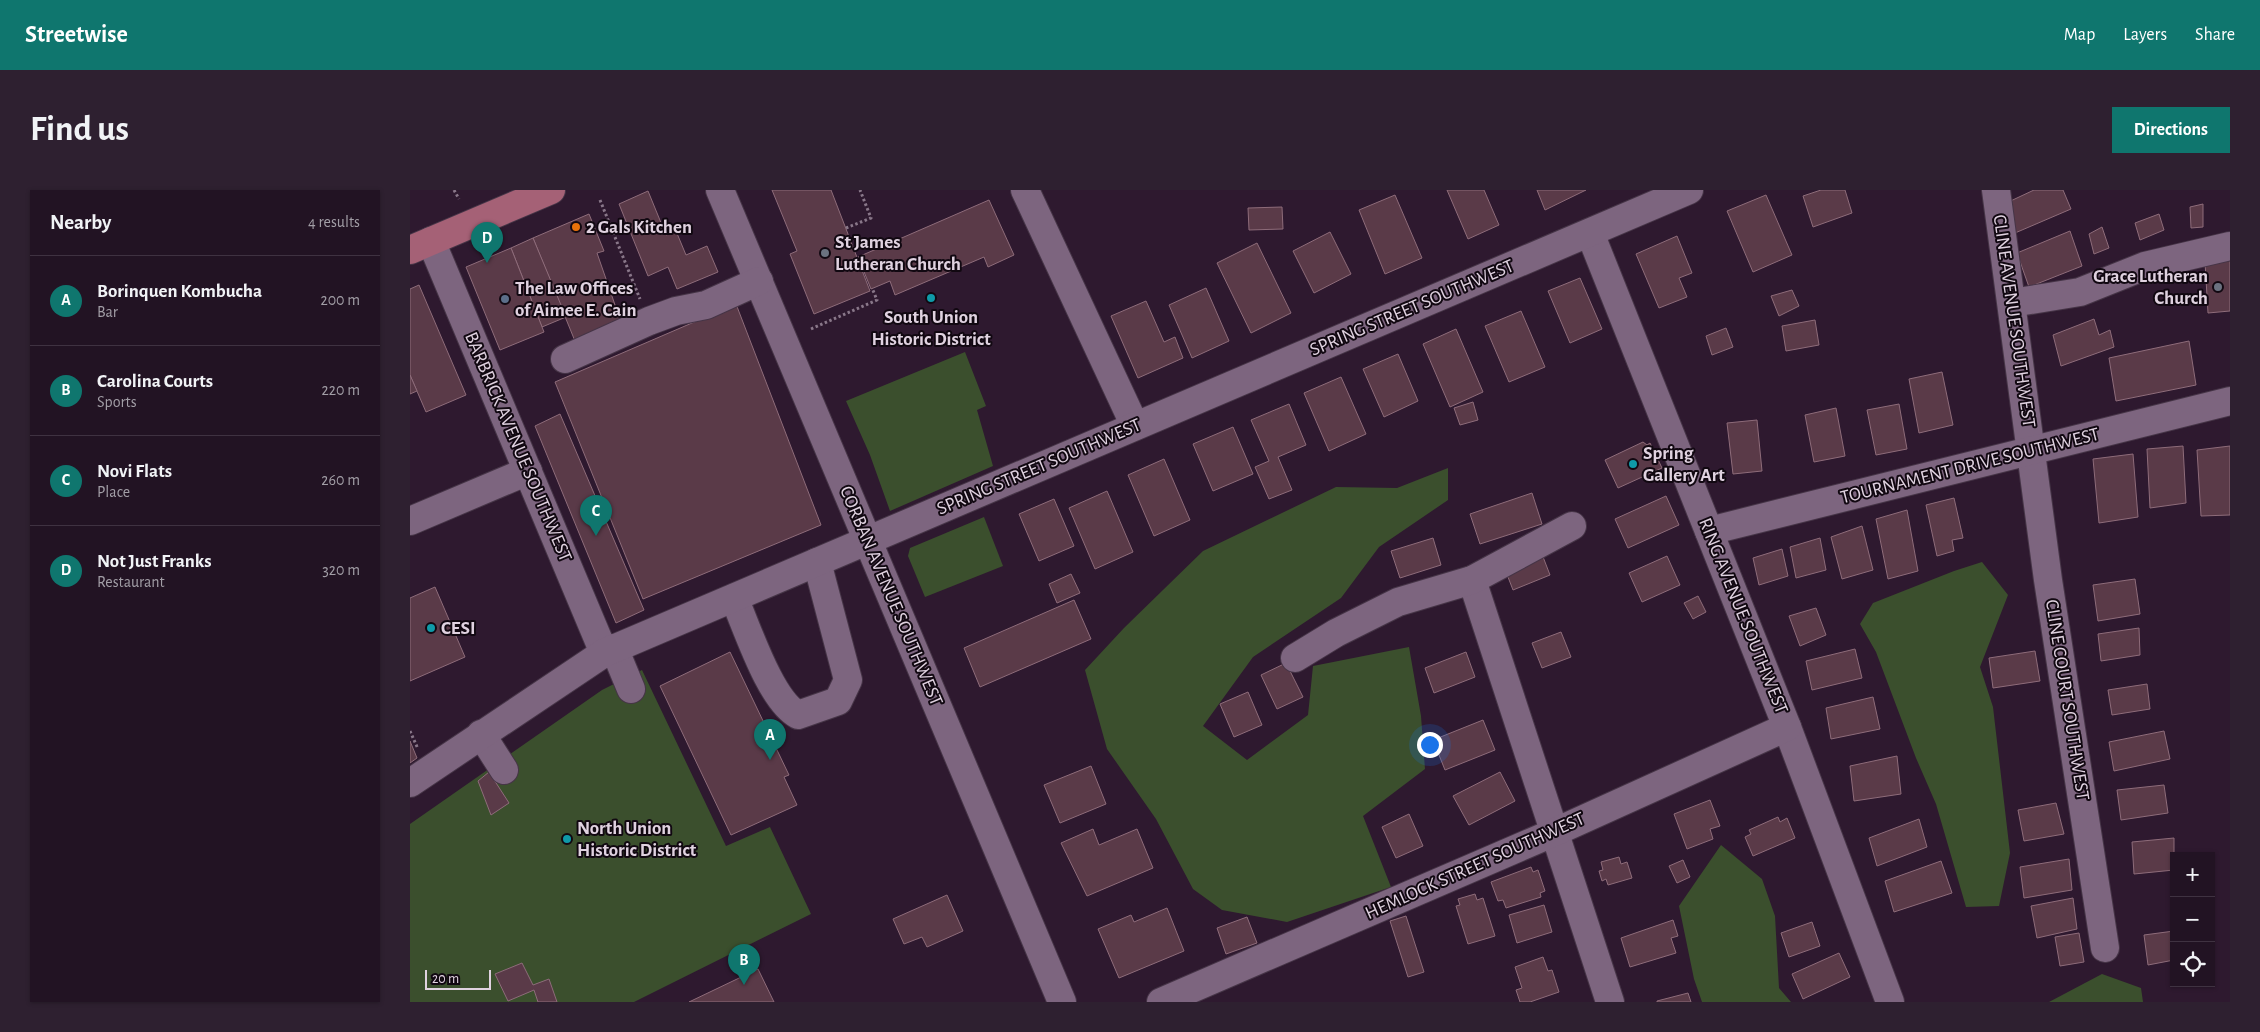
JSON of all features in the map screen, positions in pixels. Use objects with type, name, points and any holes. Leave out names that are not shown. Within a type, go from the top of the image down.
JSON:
[{"type":"main road","points":[[421,246],[551,190]]},
{"type":"street","name":"CORBAN AVENUE SOUTHWEST","points":[[720,190],[1062,1002]]},
{"type":"street","points":[[1025,190],[1135,426]]},
{"type":"street","name":"SPRING STREET SOUTHWEST","points":[[410,783],[609,650],[1689,190]]},
{"type":"street","name":"CLINE AVENUE SOUTHWEST","points":[[1996,190],[2032,451]]},
{"type":"street","name":"RING AVENUE SOUTHWEST","points":[[1590,232],[1787,726],[1890,1002]]},
{"type":"street","name":"BARBRICK AVENUE SOUTHWEST","points":[[421,246],[528,471],[609,650],[631,689]]},
{"type":"street","points":[[2012,303],[2080,292],[2145,266],[2230,246]]},
{"type":"street","points":[[565,359],[649,321],[676,311],[706,305],[759,281]]},
{"type":"street","name":"TOURNAMENT DRIVE SOUTHWEST","points":[[1709,531],[2230,402]]},
{"type":"street","name":"CLINE COURT SOUTHWEST","points":[[2032,451],[2048,580],[2105,948]]},
{"type":"street","points":[[410,521],[528,471]]},
{"type":"street","points":[[1295,658],[1336,634],[1398,602],[1472,580],[1572,526]]},
{"type":"street","points":[[734,598],[761,662],[788,710],[798,715],[838,701],[848,680],[817,562]]},
{"type":"street","points":[[1472,580],[1610,1002]]},
{"type":"street","name":"HEMLOCK STREET SOUTHWEST","points":[[1161,1002],[1555,832],[1787,726]]},
{"type":"street","points":[[481,734],[504,770]]},
{"type":"path","points":[[454,190],[459,199]]},
{"type":"path","points":[[846,228],[871,218],[860,190]]},
{"type":"path","points":[[600,200],[638,294]]},
{"type":"path","points":[[811,329],[878,300],[872,288]]},
{"type":"path","points":[[410,731],[419,752]]},
{"type":"green space","points":[[965,352],[986,406],[977,410],[993,466],[890,511],[870,455],[846,401]]},
{"type":"green space","points":[[1448,468],[1448,500],[1379,547],[1341,598],[1253,657],[1203,726],[1247,760],[1308,715],[1313,666],[1409,647],[1421,716],[1425,769],[1363,816],[1391,887],[1287,922],[1222,910],[1193,889],[1156,819],[1107,749],[1085,670],[1124,628],[1203,551],[1336,487],[1397,488]]},
{"type":"green space","points":[[984,517],[1003,566],[925,597],[908,556],[910,548]]},
{"type":"green space","points":[[1982,562],[2008,595],[1980,667],[1993,707],[2010,853],[1999,906],[1966,907],[1936,804],[1916,758],[1876,652],[1860,624],[1873,603]]},
{"type":"green space","name":"North Union Historic District","points":[[642,670],[726,846],[770,827],[811,914],[634,1002],[410,1002],[410,824],[602,690]]},
{"type":"green space","points":[[1721,845],[1762,879],[1775,916],[1779,988],[1791,1002],[1702,1002],[1694,979],[1679,906]]},
{"type":"green space","points":[[2102,974],[2141,988],[2143,1002],[2049,1002]]},
{"type":"building","name":"St James Lutheran Church","points":[[772,190],[831,190],[870,291],[814,314],[790,254],[797,251]]},
{"type":"building","points":[[1447,190],[1484,190],[1499,225],[1468,239]]},
{"type":"building","points":[[1537,190],[1586,190],[1545,210]]},
{"type":"building","points":[[1821,190],[1845,190],[1852,213],[1813,227],[1803,196]]},
{"type":"building","points":[[2034,190],[2063,190],[2071,209],[2015,233],[2002,205]]},
{"type":"building","points":[[648,191],[666,235],[676,231],[686,255],[707,246],[718,272],[677,289],[668,267],[648,276],[619,204]]},
{"type":"building","points":[[1395,195],[1422,258],[1385,274],[1359,210]]},
{"type":"building","points":[[1766,195],[1792,255],[1753,272],[1727,211]]},
{"type":"building","points":[[989,200],[1014,255],[988,267],[984,257],[895,295],[890,281],[871,289],[858,257]]},
{"type":"building","points":[[2203,204],[2203,227],[2191,228],[2190,207]]},
{"type":"building","points":[[1282,207],[1283,229],[1249,230],[1248,208]]},
{"type":"building","points":[[589,214],[604,251],[597,253],[623,328],[577,346],[533,238]]},
{"type":"building","points":[[2159,214],[2164,230],[2140,240],[2135,223]]},
{"type":"building","points":[[2102,227],[2109,248],[2094,254],[2089,234]]},
{"type":"building","points":[[2070,231],[2082,266],[2029,287],[2017,253]]},
{"type":"building","points":[[1330,232],[1351,274],[1314,293],[1293,251]]},
{"type":"building","points":[[1677,236],[1692,273],[1679,278],[1687,297],[1659,308],[1636,254]]},
{"type":"building","points":[[533,238],[566,317],[542,327],[511,248]]},
{"type":"building","points":[[1257,243],[1291,313],[1251,333],[1217,263]]},
{"type":"building","points":[[511,248],[544,332],[500,350],[466,267]]},
{"type":"building","name":"Grace Lutheran Church","points":[[2230,260],[2230,311],[2208,313],[2205,262]]},
{"type":"building","points":[[1580,278],[1602,329],[1570,343],[1548,291]]},
{"type":"building","points":[[419,285],[466,395],[426,412],[410,375],[410,289]]},
{"type":"building","points":[[1206,288],[1229,341],[1192,358],[1169,305]]},
{"type":"building","points":[[1792,290],[1799,306],[1779,316],[1771,296]]},
{"type":"building","points":[[1146,301],[1164,342],[1175,337],[1183,358],[1138,378],[1111,316]]},
{"type":"building","points":[[736,304],[821,525],[643,599],[555,382]]},
{"type":"building","points":[[1521,311],[1545,367],[1509,382],[1485,326]]},
{"type":"building","points":[[2094,319],[2099,335],[2110,330],[2114,347],[2061,366],[2053,335]]},
{"type":"building","points":[[1815,320],[1819,345],[1786,351],[1782,326]]},
{"type":"building","points":[[1726,328],[1733,347],[1712,355],[1706,336]]},
{"type":"building","points":[[1456,329],[1483,392],[1450,407],[1423,344]]},
{"type":"building","name":"Grace Lutheran Church","points":[[2189,341],[2196,385],[2116,401],[2109,358]]},
{"type":"building","points":[[1398,354],[1418,401],[1384,417],[1363,369]]},
{"type":"building","points":[[1942,372],[1953,425],[1919,433],[1909,379]]},
{"type":"building","points":[[410,375],[417,391],[410,394]]},
{"type":"building","points":[[1341,377],[1366,434],[1329,451],[1304,393]]},
{"type":"building","points":[[1473,402],[1478,420],[1460,425],[1454,408]]},
{"type":"building","points":[[1289,404],[1306,445],[1278,457],[1292,490],[1269,499],[1255,467],[1269,461],[1251,420]]},
{"type":"building","points":[[1899,404],[1907,449],[1876,455],[1867,410]]},
{"type":"building","points":[[1836,408],[1845,456],[1814,462],[1805,415]]},
{"type":"building","points":[[560,414],[644,610],[616,623],[535,426]]},
{"type":"building","points":[[1757,420],[1762,471],[1733,474],[1727,423]]},
{"type":"building","points":[[1233,427],[1253,474],[1213,491],[1193,444]]},
{"type":"building","name":"Spring Gallery Art","points":[[1643,442],[1647,445],[1650,443],[1662,468],[1618,488],[1605,460]]},
{"type":"building","points":[[2183,446],[2186,503],[2150,508],[2147,449]]},
{"type":"building","points":[[2230,446],[2230,515],[2201,516],[2197,450]]},
{"type":"building","points":[[2133,454],[2138,517],[2099,523],[2093,459]]},
{"type":"building","points":[[1164,459],[1190,520],[1154,536],[1128,475]]},
{"type":"building","points":[[1107,491],[1133,552],[1095,569],[1069,508]]},
{"type":"building","points":[[1532,493],[1542,524],[1480,544],[1470,514]]},
{"type":"building","points":[[1666,496],[1679,525],[1628,548],[1615,519]]},
{"type":"building","points":[[1954,498],[1963,538],[1952,540],[1954,551],[1937,556],[1926,505]]},
{"type":"building","points":[[1054,499],[1074,546],[1039,561],[1019,514]]},
{"type":"building","points":[[1907,510],[1918,571],[1888,579],[1876,519]]},
{"type":"building","points":[[1862,526],[1873,570],[1842,579],[1831,537]]},
{"type":"building","points":[[1433,538],[1441,565],[1400,578],[1391,551]]},
{"type":"building","points":[[1820,538],[1826,570],[1796,578],[1790,547]]},
{"type":"building","points":[[1540,549],[1550,575],[1513,590],[1503,564]]},
{"type":"building","points":[[1782,549],[1788,576],[1759,585],[1753,558]]},
{"type":"building","points":[[1667,556],[1680,585],[1642,602],[1629,573]]},
{"type":"building","points":[[1071,574],[1080,593],[1057,603],[1049,584]]},
{"type":"building","points":[[2135,579],[2140,614],[2098,621],[2093,585]]},
{"type":"building","name":"CESI","points":[[435,587],[465,657],[410,681],[410,598]]},
{"type":"building","points":[[1698,596],[1706,612],[1693,619],[1684,603]]},
{"type":"building","points":[[1074,600],[1091,639],[980,687],[964,648]]},
{"type":"building","points":[[1816,608],[1826,635],[1800,646],[1789,616]]},
{"type":"building","points":[[2139,628],[2140,655],[2101,661],[2098,634]]},
{"type":"building","points":[[1561,632],[1571,657],[1542,668],[1532,643]]},
{"type":"building","points":[[1855,649],[1862,678],[1812,690],[1806,661]]},
{"type":"building","points":[[2035,651],[2040,681],[1993,688],[1989,658]]},
{"type":"building","points":[[730,652],[789,775],[784,777],[797,805],[731,835],[660,686]]},
{"type":"building","points":[[1466,652],[1475,677],[1434,693],[1425,668]]},
{"type":"building","points":[[1286,663],[1303,697],[1277,709],[1261,675]]},
{"type":"building","points":[[2147,684],[2150,709],[2112,715],[2108,690]]},
{"type":"building","points":[[1248,692],[1262,725],[1234,737],[1220,704]]},
{"type":"building","points":[[1873,697],[1880,729],[1831,739],[1826,708]]},
{"type":"building","points":[[1483,720],[1495,750],[1445,770],[1433,740]]},
{"type":"building","points":[[2164,731],[2170,759],[2114,771],[2109,742]]},
{"type":"building","points":[[410,741],[417,758],[410,763]]},
{"type":"building","points":[[1897,756],[1901,794],[1854,801],[1850,766]]},
{"type":"building","points":[[1091,766],[1106,804],[1060,823],[1044,785]]},
{"type":"building","points":[[489,772],[509,803],[491,815],[478,781]]},
{"type":"building","points":[[1500,772],[1515,801],[1469,825],[1453,796]]},
{"type":"building","points":[[2164,785],[2168,813],[2121,820],[2117,790]]},
{"type":"building","points":[[1710,800],[1720,826],[1710,829],[1713,839],[1687,849],[1674,814]]},
{"type":"building","points":[[2056,803],[2064,834],[2024,841],[2018,810]]},
{"type":"building","points":[[1409,814],[1423,846],[1396,858],[1382,827]]},
{"type":"building","points":[[1778,817],[1780,822],[1787,818],[1795,838],[1753,856],[1745,837],[1751,834],[1749,830]]},
{"type":"building","points":[[1919,819],[1927,847],[1877,866],[1869,838]]},
{"type":"building","points":[[1093,829],[1099,845],[1137,829],[1153,868],[1087,896],[1061,843]]},
{"type":"building","points":[[2174,838],[2174,852],[2170,852],[2170,870],[2134,874],[2132,842]]},
{"type":"building","points":[[1619,857],[1621,864],[1627,862],[1632,878],[1608,885],[1606,879],[1602,881],[1599,871],[1603,870],[1601,862]]},
{"type":"building","points":[[2069,859],[2072,890],[2024,898],[2020,867]]},
{"type":"building","points":[[1683,860],[1690,877],[1677,883],[1669,866]]},
{"type":"building","points":[[1941,861],[1952,893],[1894,912],[1885,881]]},
{"type":"building","points":[[1531,867],[1533,872],[1538,870],[1545,891],[1540,893],[1541,897],[1506,908],[1503,900],[1498,901],[1491,882]]},
{"type":"building","points":[[1475,894],[1477,900],[1483,898],[1495,936],[1468,944],[1456,906],[1460,905],[1458,899]]},
{"type":"building","points":[[947,895],[963,931],[927,947],[922,937],[904,944],[893,919]]},
{"type":"building","points":[[2073,898],[2077,929],[2037,938],[2031,906]]},
{"type":"building","points":[[1544,905],[1552,932],[1517,943],[1509,915]]},
{"type":"building","points":[[1167,908],[1184,951],[1119,978],[1098,929],[1131,915],[1134,922]]},
{"type":"building","points":[[1406,916],[1424,972],[1408,977],[1390,921]]},
{"type":"building","points":[[1247,917],[1257,943],[1226,954],[1217,928]]},
{"type":"building","points":[[1673,920],[1678,936],[1671,938],[1676,953],[1630,967],[1621,938]]},
{"type":"building","points":[[1812,922],[1820,946],[1789,957],[1781,933]]},
{"type":"building","points":[[2170,932],[2170,961],[2148,965],[2144,935]]},
{"type":"building","points":[[2079,933],[2084,962],[2060,966],[2055,937]]},
{"type":"building","points":[[1839,953],[1850,977],[1803,999],[1792,974]]},
{"type":"building","points":[[1543,957],[1548,971],[1552,970],[1559,992],[1530,1002],[1520,1002],[1516,990],[1522,988],[1515,967]]},
{"type":"building","points":[[522,963],[533,985],[549,979],[557,1002],[538,1002],[534,990],[508,1001],[495,974]]},
{"type":"building","points":[[758,969],[774,1002],[689,1002]]},
{"type":"building","points":[[1688,993],[1691,1002],[1657,1002],[1657,1001]]},
{"type":"place","name":"2 Gals Kitchen","points":[[576,227]]},
{"type":"place","name":"St James Lutheran Church","points":[[825,253]]},
{"type":"place","name":"Not Just Franks","points":[[487,263]]},
{"type":"place","name":"Grace Lutheran Church","points":[[2218,287]]},
{"type":"place","name":"South Union Historic District","points":[[931,298]]},
{"type":"place","name":"The Law Offices of Aimee E. Cain","points":[[505,299]]},
{"type":"place","name":"Spring Gallery Art","points":[[1633,464]]},
{"type":"place","name":"Novi Flats","points":[[596,536]]},
{"type":"place","name":"CESI","points":[[431,628]]},
{"type":"place","name":"Borinquen Kombucha","points":[[770,760]]},
{"type":"place","name":"North Union Historic District","points":[[567,839]]},
{"type":"place","name":"Carolina Courts","points":[[744,985]]}]
